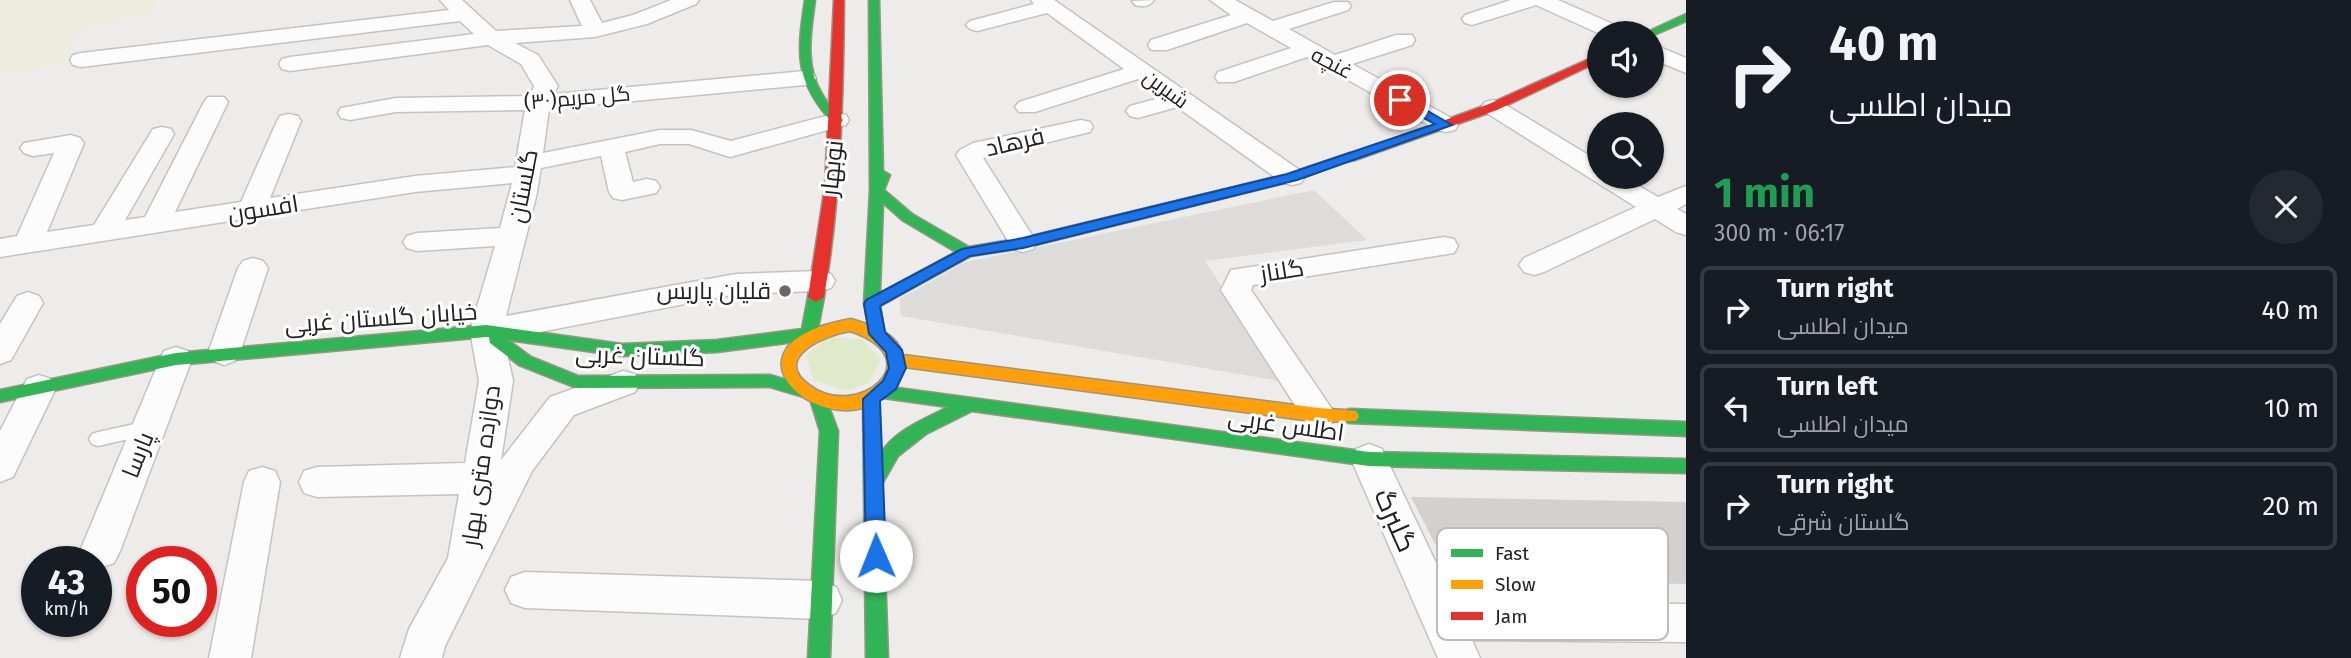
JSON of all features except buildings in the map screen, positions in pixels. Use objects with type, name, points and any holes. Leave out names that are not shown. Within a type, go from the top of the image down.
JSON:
[{"type":"street","points":[[580,0],[595,31]]},
{"type":"street","points":[[290,64],[491,37],[595,31],[640,20],[655,6],[690,0]]},
{"type":"street","points":[[810,0],[802,59],[804,78],[819,105],[837,120]]},
{"type":"street","name":"نوبهار","points":[[809,334],[820,281],[837,120],[839,0]]},
{"type":"street","name":"نوبهار","points":[[874,0],[877,191],[872,304],[877,334]]},
{"type":"street","name":"غنچه","points":[[1220,0],[1446,125]]},
{"type":"street","points":[[1472,19],[1532,0]]},
{"type":"street","points":[[1541,0],[1587,21]]},
{"type":"street","points":[[977,26],[1044,3]]},
{"type":"street","name":"شیرین","points":[[1044,3],[1292,177]]},
{"type":"street","points":[[1271,28],[1341,6]]},
{"type":"street","points":[[81,60],[458,7]]},
{"type":"street","name":"گلستان","points":[[458,7],[491,37],[530,60],[546,86],[538,103],[528,169],[513,236],[486,331]]},
{"type":"street","points":[[1159,45],[1248,16]]},
{"type":"street","points":[[1664,27],[1686,17]]},
{"type":"street","points":[[1332,63],[1404,40]]},
{"type":"street","points":[[1226,76],[1307,50]]},
{"type":"street","points":[[1664,56],[1686,66]]},
{"type":"street","points":[[872,304],[967,252],[1023,243],[1292,177],[1493,107],[1587,63]]},
{"type":"street","points":[[1027,107],[1141,71]]},
{"type":"street","name":"گل مریم(۳۰)","points":[[350,113],[396,105],[538,103],[804,78]]},
{"type":"street","points":[[1138,111],[1180,99]]},
{"type":"street","points":[[154,226],[216,102]]},
{"type":"street","points":[[1493,107],[1587,165]]},
{"type":"street","name":"افسون","points":[[0,248],[528,169],[660,137],[691,137],[730,149],[837,120]]},
{"type":"street","points":[[251,211],[289,121]]},
{"type":"street","name":"فرهاد","points":[[1023,243],[969,155],[982,148],[1081,127]]},
{"type":"street","points":[[103,233],[162,134]]},
{"type":"street","points":[[28,244],[71,143],[33,148]]},
{"type":"street","points":[[893,145],[877,191],[907,217],[967,252]]},
{"type":"street","points":[[611,147],[622,192],[647,187]]},
{"type":"street","points":[[1626,189],[1686,226]]},
{"type":"street","points":[[1534,265],[1686,194]]},
{"type":"street","points":[[417,242],[513,236]]},
{"type":"street","name":"گلناز","points":[[1319,415],[1236,290],[1242,277],[1444,246]]},
{"type":"street","points":[[224,353],[253,268]]},
{"type":"street","points":[[486,331],[736,284],[820,281]]},
{"type":"street","points":[[0,352],[28,303]]},
{"type":"street","points":[[811,395],[845,404],[877,395],[895,377],[897,360],[887,341],[877,334],[851,325],[829,327],[809,334],[800,342],[790,361],[790,372],[811,395],[829,431],[819,658]]},
{"type":"street","name":"خیابان گلستان غربی","points":[[0,396],[176,359],[486,331],[622,350],[717,345],[809,334]]},
{"type":"street","name":"گلستان غربی","points":[[486,331],[525,361],[577,382],[770,381],[811,395]]},
{"type":"street","name":"دوازده متری بهار","points":[[467,560],[496,382],[486,331]]},
{"type":"street","name":"پارسا","points":[[102,546],[176,359]]},
{"type":"street","name":"اطلس غربی","points":[[897,360],[1319,415],[1686,429]]},
{"type":"street","points":[[421,658],[424,643],[519,461],[562,406],[623,383]]},
{"type":"street","points":[[0,467],[39,388]]},
{"type":"street","points":[[877,395],[877,658]]},
{"type":"street","name":"اطلس غربی","points":[[877,395],[971,404],[1369,458],[1686,466]]},
{"type":"street","points":[[875,480],[892,452],[920,429],[971,404]]},
{"type":"street","name":"گلبرگ","points":[[1369,458],[1437,613]]},
{"type":"street","points":[[317,482],[480,478]]},
{"type":"street","points":[[230,658],[262,482]]},
{"type":"street","points":[[525,590],[822,600]]},
{"type":"street","points":[[1668,623],[1686,623]]},
{"type":"street","name":"گلبرگ","points":[[1450,640],[1459,658]]},
{"type":"lane","points":[[98,439],[149,428]]},
{"type":"shaded area","points":[[0,0],[157,0],[152,12],[78,30],[65,64],[0,74]]},
{"type":"shaded area","points":[[1314,190],[1367,240],[1205,261],[1285,382],[901,316],[899,299],[966,262]]},
{"type":"green space","points":[[828,337],[861,339],[881,359],[869,383],[847,391],[814,381],[806,356]]},
{"type":"traffic: fast","points":[[810,0],[805,51],[809,79],[814,92],[837,120]]},
{"type":"traffic: fast","points":[[874,0],[877,191],[872,304],[877,334]]},
{"type":"traffic: fast","points":[[1664,27],[1686,17]]},
{"type":"traffic: fast","points":[[872,304],[967,252],[1023,243],[1292,177],[1350,157]]},
{"type":"traffic: fast","points":[[883,175],[877,191],[907,217],[967,252]]},
{"type":"traffic: fast","points":[[0,396],[176,359],[486,331],[622,350],[717,346],[809,334],[816,297]]},
{"type":"traffic: fast","points":[[496,339],[525,361],[577,382],[770,381],[804,391]]},
{"type":"traffic: fast","points":[[883,392],[1369,459],[1686,466]]},
{"type":"traffic: fast","points":[[818,399],[829,431],[819,658]]},
{"type":"traffic: fast","points":[[871,399],[877,658]]},
{"type":"traffic: fast","points":[[875,480],[892,451],[920,429],[971,404]]},
{"type":"traffic: fast","points":[[1350,416],[1686,429]]},
{"type":"traffic: slow","points":[[851,325],[881,337],[894,350],[897,365],[891,379],[879,391],[863,400],[843,404],[822,401],[802,389],[791,376],[788,364],[792,354],[812,337],[851,325]]},
{"type":"traffic: slow","points":[[897,360],[1319,415],[1350,416]]},
{"type":"traffic: jam","points":[[816,297],[832,186],[839,0]]},
{"type":"traffic: jam","points":[[1350,157],[1493,107],[1587,63]]},
{"type":"place","name":"قلیان پاریس","points":[[785,291]]},
{"type":"route","points":[[876,556],[871,399],[890,385],[898,368],[894,350],[877,334],[872,304],[967,252],[1023,243],[1292,177],[1446,125],[1400,100]]}]
